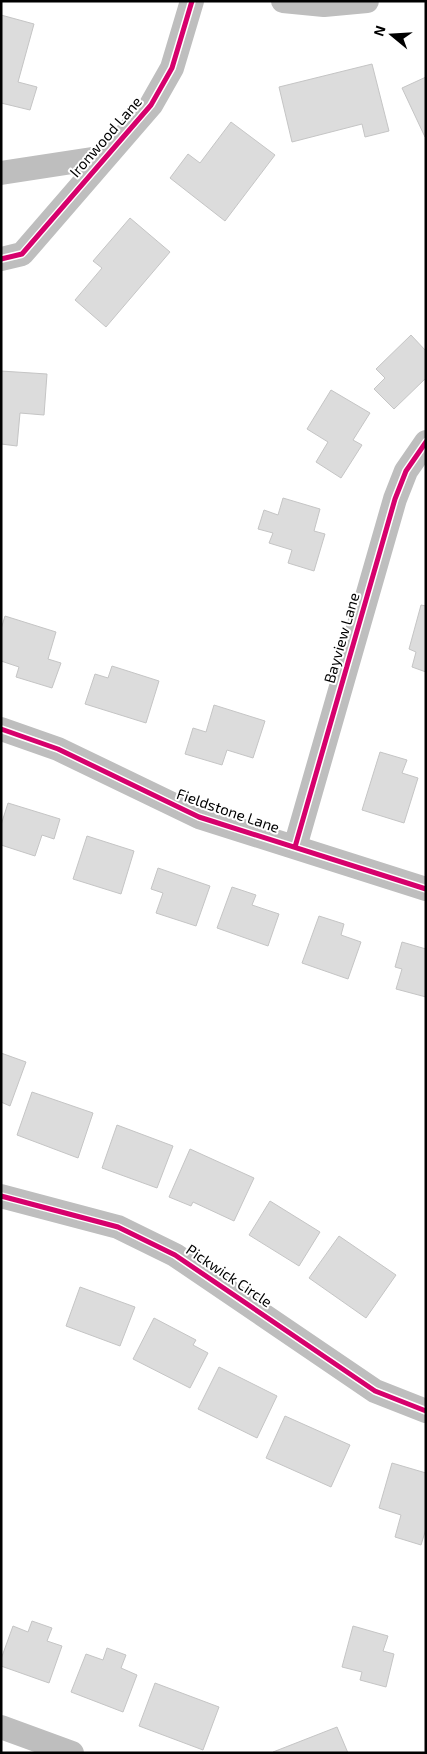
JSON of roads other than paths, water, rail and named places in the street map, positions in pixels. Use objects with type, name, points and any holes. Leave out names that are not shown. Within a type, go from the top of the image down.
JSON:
[{"type":"street","name":"Ironwood Lane","points":[[1,259],[22,254],[151,105],[172,68],[192,1]]},
{"type":"street","points":[[283,1],[324,5],[367,1]]},
{"type":"street","name":"Ironwood Lane","points":[[1,174],[105,157]]},
{"type":"street","name":"Bayview Lane","points":[[295,847],[395,500],[406,471],[426,442]]},
{"type":"street","name":"Fieldstone Lane","points":[[1,729],[58,749],[199,817],[426,889]]},
{"type":"street","name":"Pickwick Circle","points":[[1,1196],[118,1227],[175,1255],[375,1391],[426,1412]]},
{"type":"street","points":[[1,1727],[72,1753]]}]
